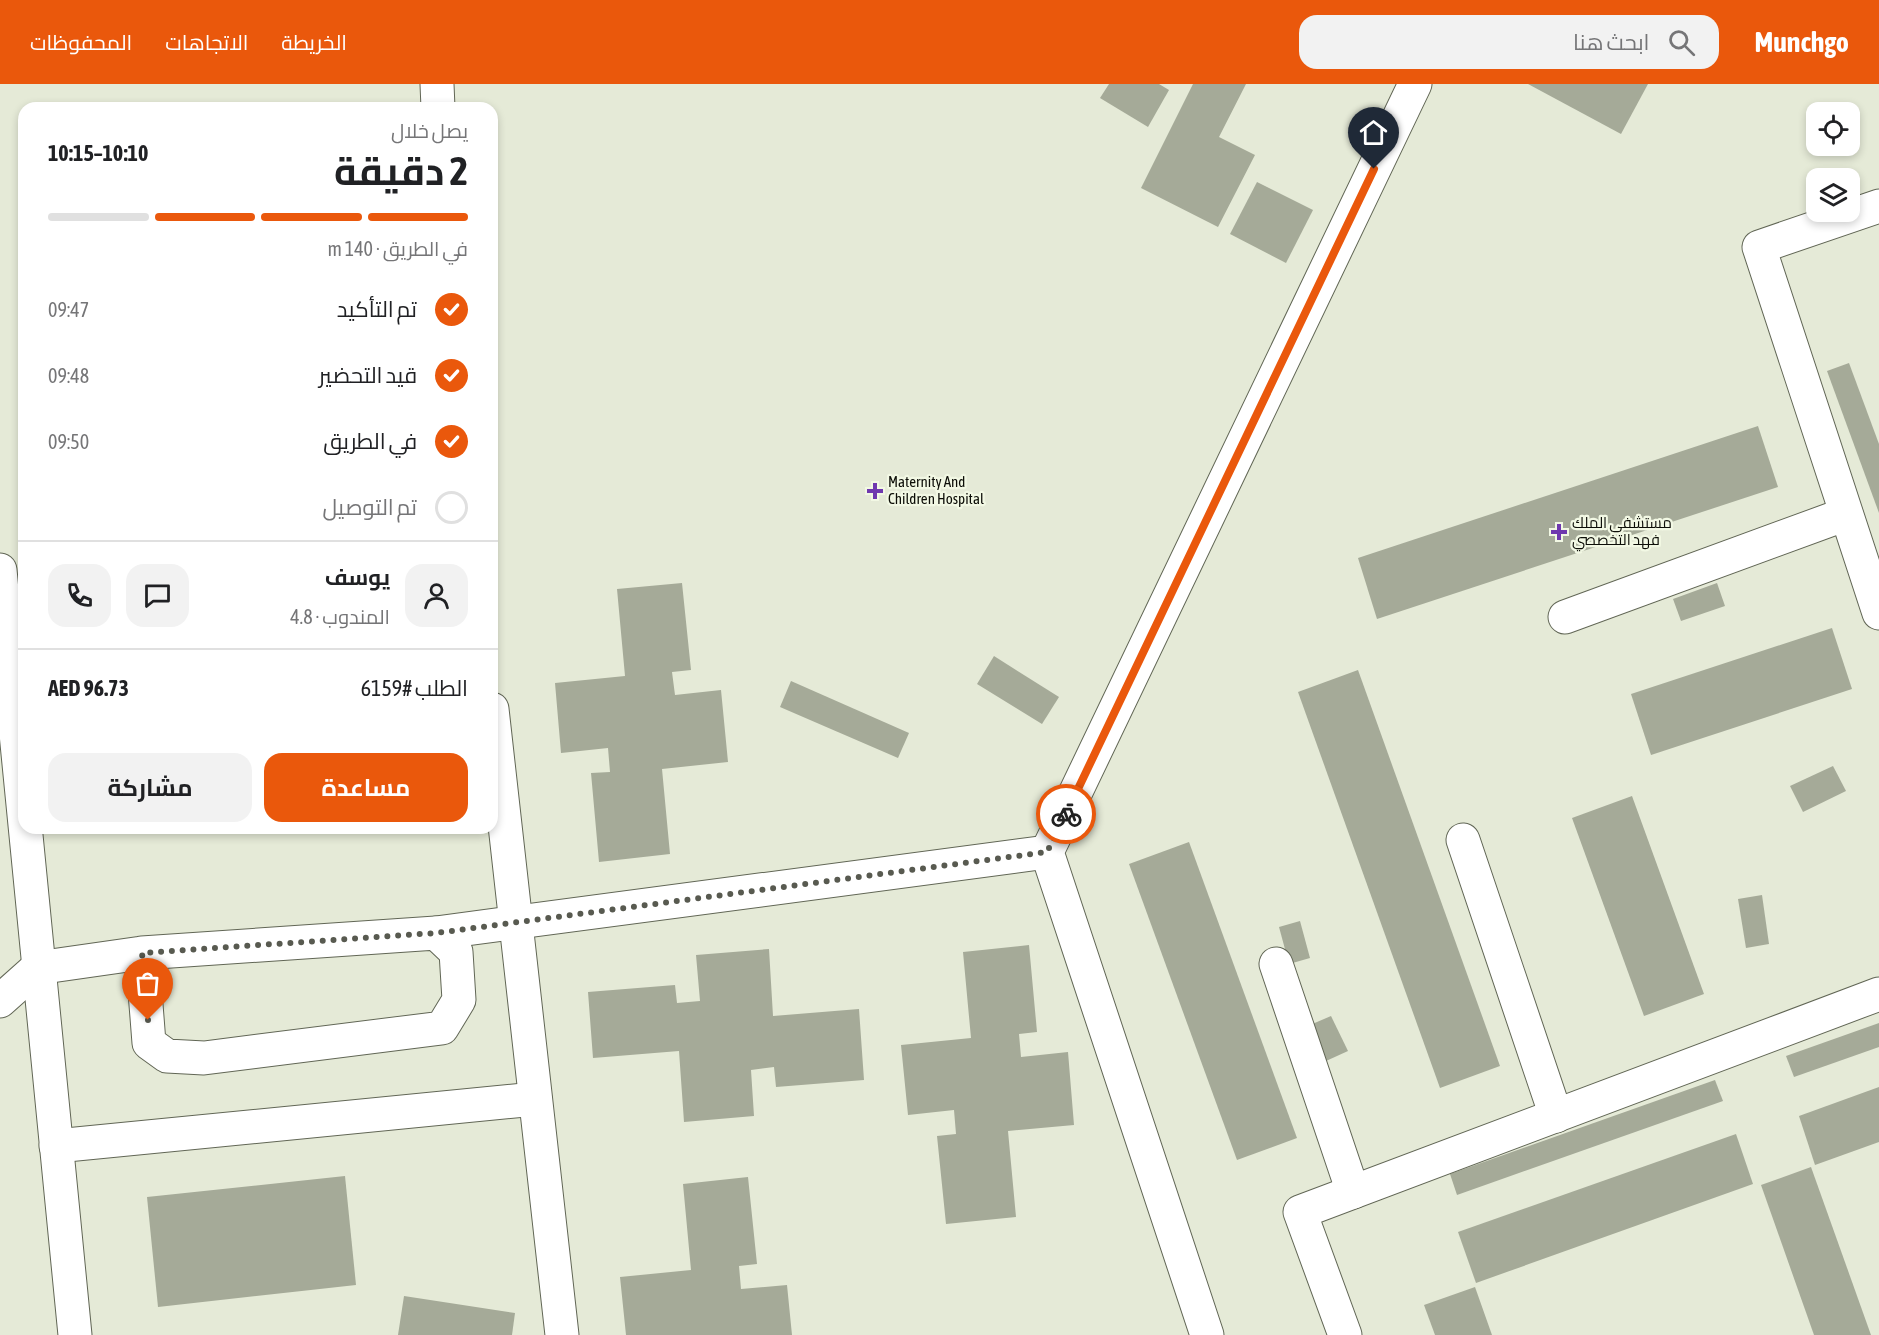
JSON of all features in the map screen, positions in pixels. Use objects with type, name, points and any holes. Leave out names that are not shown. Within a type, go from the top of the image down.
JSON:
[{"type":"lane","points":[[437,84],[438,102]]},
{"type":"lane","points":[[1207,1335],[1047,852],[1415,84]]},
{"type":"lane","points":[[1879,206],[1759,247],[1879,614]]},
{"type":"lane","points":[[1565,617],[1846,514]]},
{"type":"lane","points":[[0,570],[6,708],[18,809]]},
{"type":"lane","points":[[498,763],[562,1335]]},
{"type":"lane","points":[[21,834],[75,1335]]},
{"type":"lane","points":[[1463,840],[1556,1116]]},
{"type":"lane","points":[[0,1001],[37,968],[142,953],[436,933],[1047,852]]},
{"type":"lane","points":[[142,953],[149,1043],[167,1056],[204,1058],[442,1028],[459,1000],[456,952],[436,933]]},
{"type":"lane","points":[[1276,964],[1353,1192]]},
{"type":"lane","points":[[1345,1335],[1300,1212],[1879,994]]},
{"type":"lane","points":[[56,1146],[535,1099]]},
{"type":"building","points":[[1109,84],[1159,84],[1169,90],[1148,127],[1100,98]]},
{"type":"building","points":[[1193,84],[1246,84],[1219,137],[1255,155],[1218,227],[1141,188]]},
{"type":"building","points":[[1528,84],[1648,84],[1621,134]]},
{"type":"building","points":[[1257,182],[1313,210],[1286,263],[1230,234]]},
{"type":"building","points":[[1849,363],[1879,444],[1879,513],[1827,371]]},
{"type":"building","points":[[1758,426],[1778,487],[1377,619],[1358,558]]},
{"type":"building","points":[[682,583],[691,670],[672,672],[675,695],[721,690],[728,762],[662,769],[670,854],[599,862],[591,773],[610,772],[608,748],[561,753],[555,683],[625,676],[617,589]]},
{"type":"building","points":[[1717,583],[1725,606],[1681,621],[1673,599]]},
{"type":"building","points":[[1832,628],[1852,689],[1651,755],[1631,694]]},
{"type":"building","points":[[994,656],[1059,697],[1042,724],[977,684]]},
{"type":"building","points":[[1358,670],[1500,1066],[1440,1088],[1298,692]]},
{"type":"building","points":[[791,681],[909,733],[898,758],[780,707]]},
{"type":"building","points":[[1833,766],[1846,791],[1803,812],[1790,786]]},
{"type":"building","points":[[1632,796],[1704,994],[1644,1016],[1572,818]]},
{"type":"building","points":[[1189,842],[1297,1138],[1237,1160],[1129,864]]},
{"type":"building","points":[[1762,895],[1769,944],[1746,948],[1738,899]]},
{"type":"building","points":[[1300,921],[1310,958],[1289,964],[1279,927]]},
{"type":"building","points":[[1029,945],[1037,1032],[1019,1034],[1021,1057],[1068,1052],[1074,1125],[1008,1131],[1016,1217],[946,1224],[937,1136],[956,1134],[954,1110],[908,1115],[901,1045],[971,1038],[963,952]]},
{"type":"building","points":[[769,949],[773,1016],[859,1009],[864,1080],[776,1087],[774,1067],[751,1070],[754,1116],[684,1122],[679,1051],[593,1058],[588,992],[675,985],[677,1003],[700,1001],[696,955]]},
{"type":"building","points":[[1331,1016],[1348,1051],[1326,1061],[1310,1025]]},
{"type":"building","points":[[1879,1023],[1879,1047],[1794,1077],[1786,1056]]},
{"type":"building","points":[[1715,1080],[1723,1101],[1457,1195],[1450,1174]]},
{"type":"building","points":[[1879,1087],[1879,1142],[1815,1165],[1799,1116]]},
{"type":"building","points":[[1736,1134],[1753,1184],[1476,1283],[1458,1232]]},
{"type":"building","points":[[1811,1167],[1871,1335],[1814,1335],[1761,1185]]},
{"type":"building","points":[[345,1176],[356,1285],[158,1307],[147,1197]]},
{"type":"building","points":[[748,1177],[757,1264],[739,1266],[741,1289],[787,1285],[792,1335],[626,1335],[620,1277],[691,1270],[683,1184]]},
{"type":"building","points":[[1475,1287],[1492,1335],[1435,1335],[1424,1305]]},
{"type":"building","points":[[404,1296],[515,1313],[512,1335],[398,1335]]},
{"type":"way so far","points":[[148,1020],[142,953],[436,933],[1047,852],[1066,814]]},
{"type":"place","name":"Maternity And Children Hospital","points":[[875,491]]},
{"type":"place","name":"مستشفى الملك فهد التخصصي","points":[[1559,532]]},
{"type":"route","points":[[1066,814],[1374,169]]}]
